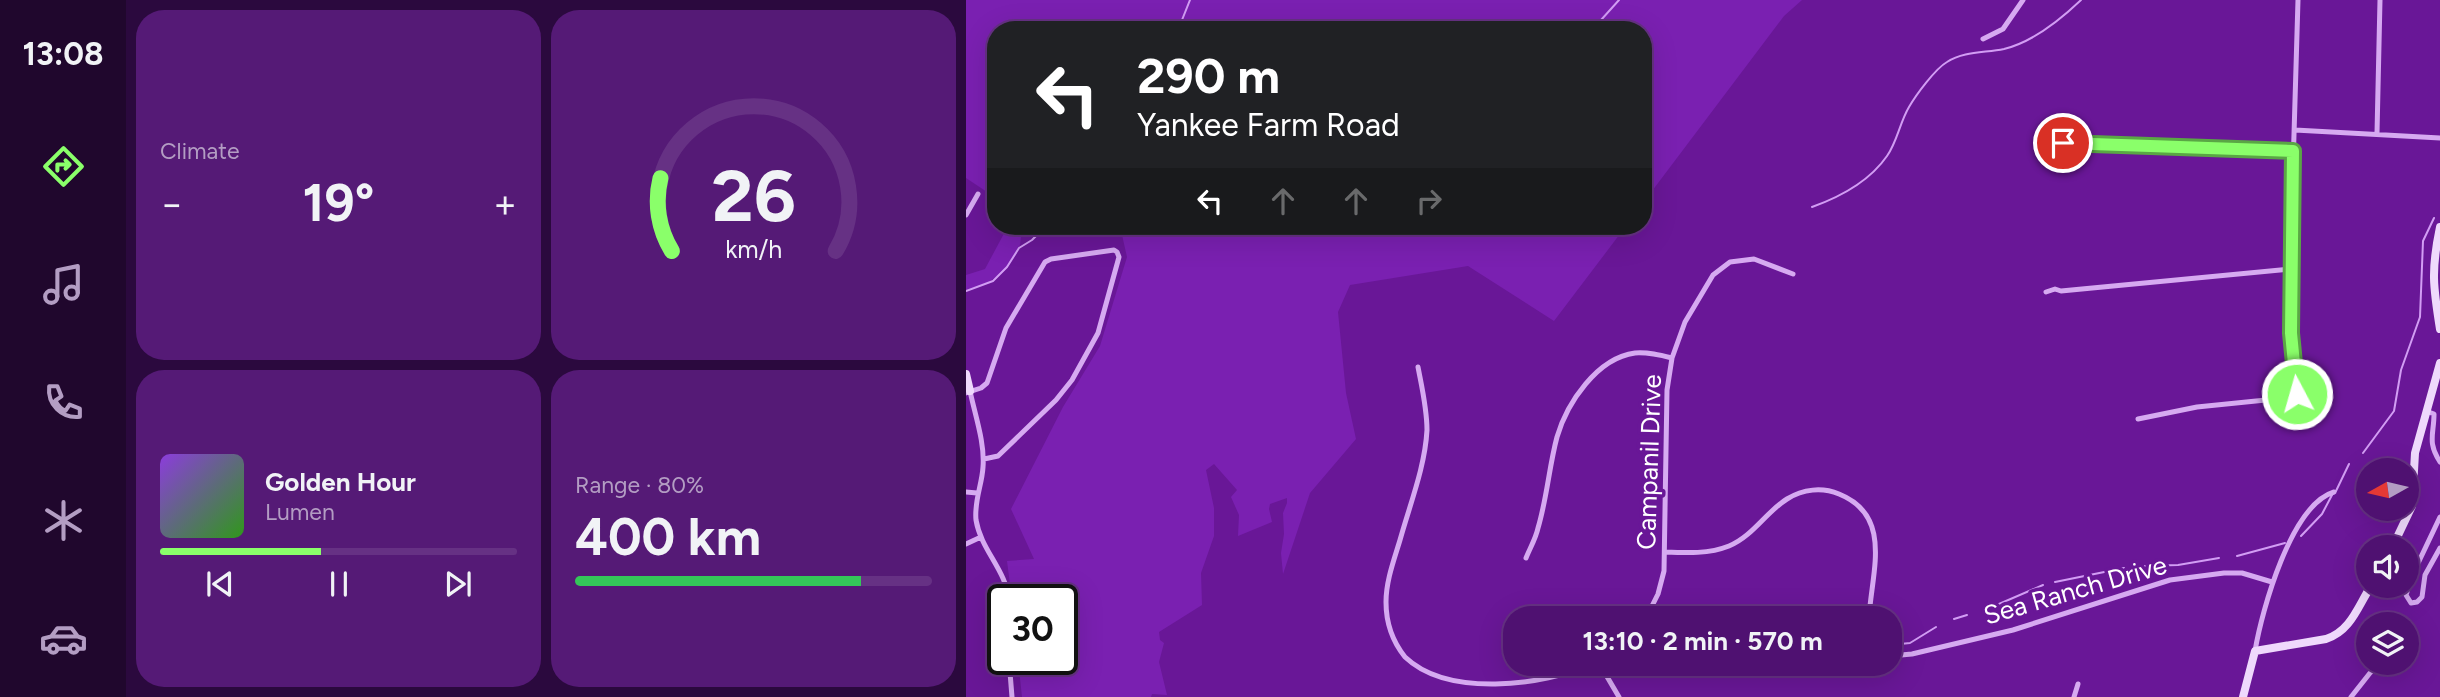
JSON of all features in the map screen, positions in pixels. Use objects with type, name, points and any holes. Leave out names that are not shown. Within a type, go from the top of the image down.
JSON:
[{"type":"street","points":[[1983,39],[2003,29],[2023,0]]},
{"type":"street","points":[[2138,419],[2197,407],[2295,397],[2297,394],[2291,347],[2290,269],[2298,0]]},
{"type":"street","points":[[2377,133],[2380,0]]},
{"type":"street","points":[[2295,130],[2440,138]]},
{"type":"street","points":[[2046,136],[2070,144],[2293,151]]},
{"type":"street","points":[[966,215],[978,194]]},
{"type":"street","points":[[2440,227],[2432,275],[2440,329]]},
{"type":"street","points":[[968,392],[987,383],[1006,328],[1045,262],[1118,251],[1119,257],[1104,314],[1093,345],[1081,366],[1056,400],[998,456],[984,460]]},
{"type":"street","name":"Campanil Drive","points":[[1651,606],[1661,583],[1665,552],[1666,405],[1672,358],[1685,322],[1709,280],[1722,267],[1736,260],[1754,259],[1793,274]]},
{"type":"street","points":[[2046,292],[2055,289],[2061,292],[2109,288],[2290,269]]},
{"type":"street","points":[[1526,558],[1538,530],[1557,439],[1566,415],[1577,398],[1602,368],[1620,357],[1649,353],[1672,358]]},
{"type":"street","points":[[2398,535],[2413,506],[2415,453],[2440,363]]},
{"type":"street","points":[[1418,367],[1426,413],[1426,442],[1387,591],[1388,622],[1401,652],[1427,677],[1444,685],[1460,688],[1532,683],[1559,676]]},
{"type":"street","points":[[966,374],[984,460],[976,512],[981,537],[1005,584]]},
{"type":"street","points":[[2426,411],[2435,416],[2431,445],[2440,462]]},
{"type":"street","points":[[1665,552],[1706,552],[1728,547],[1746,536],[1780,504],[1795,494],[1819,490],[1834,492],[1851,500],[1862,510],[1875,534],[1876,553],[1870,606]]},
{"type":"street","points":[[966,492],[978,493]]},
{"type":"street","points":[[2243,697],[2260,621],[2284,554],[2301,524],[2324,495],[2334,492]]},
{"type":"street","points":[[2440,517],[2412,576],[2406,596],[2411,603],[2417,602],[2421,597],[2425,575],[2440,548]]},
{"type":"street","points":[[966,544],[981,537]]},
{"type":"street","name":"Sea Ranch Drive","points":[[1902,655],[2013,630],[2170,580],[2237,573],[2250,574],[2272,582]]},
{"type":"street","points":[[2255,651],[2337,635],[2349,624],[2364,598]]},
{"type":"street","points":[[1010,675],[1012,697]]},
{"type":"street","points":[[2351,697],[2368,675]]},
{"type":"street","points":[[1605,676],[1619,697]]},
{"type":"street","points":[[2074,697],[2078,684]]},
{"type":"shaded area","points":[[966,0],[1802,0],[1784,16],[1652,191],[1652,21],[987,21],[987,192],[966,178]]},
{"type":"shaded area","points":[[1003,235],[1021,235],[1019,249],[1010,264],[983,285],[966,291],[966,275],[985,269]]},
{"type":"shaded area","points":[[1122,235],[1619,235],[1554,321],[1468,266],[1350,285],[1338,312],[1346,393],[1356,439],[1310,493],[1283,574],[1283,513],[1287,498],[1270,504],[1272,522],[1238,536],[1239,515],[1231,497],[1237,490],[1214,464],[1206,470],[1214,508],[1214,536],[1201,573],[1202,605],[1159,632],[1160,640],[1164,643],[1159,662],[1167,695],[1022,697],[1020,675],[1078,675],[1078,584],[1010,584],[1007,561],[1034,559],[1011,509],[1063,407],[1100,346],[1127,257]]},
{"type":"waterway","points":[[1182,21],[1190,0]]},
{"type":"waterway","points":[[1600,21],[1619,0]]},
{"type":"waterway","points":[[1812,207],[1853,188],[1872,174],[1890,150],[1912,102],[1942,65],[1960,56],[2015,46],[2036,36],[2081,0]]},
{"type":"waterway","points":[[2363,453],[2394,411],[2401,370],[2420,317],[2423,241],[2434,218]]},
{"type":"waterway","points":[[966,291],[993,281],[1007,267],[1019,248],[1037,235]]},
{"type":"waterway","points":[[2336,491],[2349,464]]},
{"type":"waterway","points":[[2301,536],[2322,514],[2332,495]]},
{"type":"waterway","points":[[2237,556],[2285,543]]},
{"type":"waterway","points":[[2145,566],[2178,565],[2219,558]]},
{"type":"waterway","points":[[2055,582],[2124,568]]},
{"type":"waterway","points":[[1992,607],[2043,585]]},
{"type":"waterway","points":[[1954,619],[1967,615]]},
{"type":"waterway","points":[[1902,644],[1910,643],[1936,627]]},
{"type":"route","points":[[2063,143],[2293,151],[2291,347],[2297,394]]}]
